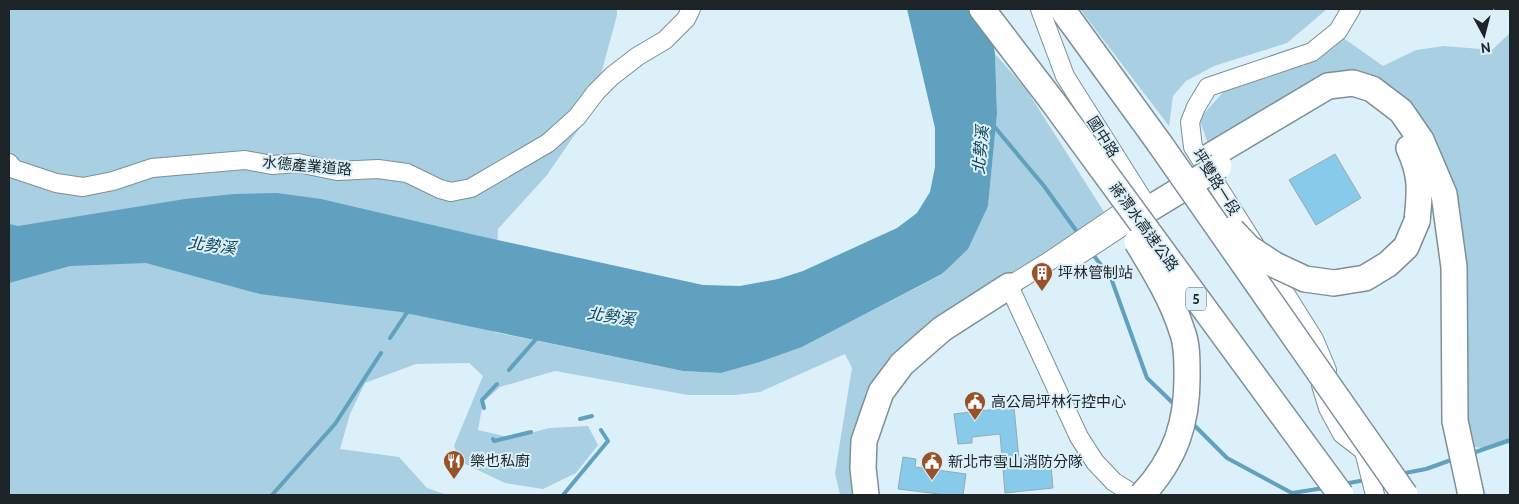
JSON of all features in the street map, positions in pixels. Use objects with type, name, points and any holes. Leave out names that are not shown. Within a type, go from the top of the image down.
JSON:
[{"type":"highway","name":"蔣渭水高速公路","points":[[982,9],[1053,102],[1341,495]]},
{"type":"highway","points":[[1062,9],[1160,144],[1405,495]]},
{"type":"highway","points":[[1145,204],[1206,167],[1328,86],[1353,83],[1372,89],[1401,111],[1421,140],[1444,194],[1454,267],[1455,421],[1471,495]]},
{"type":"highway","points":[[1160,144],[1224,223],[1249,248],[1274,265],[1305,279],[1334,283],[1365,278],[1388,264],[1406,248],[1417,221],[1420,190],[1418,167],[1410,148],[1386,112],[1371,105],[1346,98],[1334,99],[1307,112],[1206,167]]},
{"type":"highway","points":[[1053,102],[1154,271],[1174,309],[1183,333],[1187,360],[1188,394],[1182,425],[1166,466],[1142,495]]},
{"type":"highway","points":[[866,495],[862,468],[864,441],[881,392],[902,364],[942,329],[1011,291]]},
{"type":"highway","points":[[881,495],[880,439],[900,391],[934,353],[1011,291]]},
{"type":"street","name":"水德產業道路","points":[[9,163],[14,169],[56,184],[83,186],[113,181],[152,168],[245,160],[272,165],[298,163],[337,171],[378,169],[407,172],[440,189],[451,192],[471,188],[548,144],[577,117],[596,92],[612,76],[638,56],[665,40],[686,19],[691,9]]},
{"type":"street","name":"國中路","points":[[1040,9],[1065,76],[1145,204]]},
{"type":"street","name":"坪雙路一段","points":[[1351,9],[1338,31],[1312,52],[1208,86],[1190,122],[1193,147],[1314,339],[1364,451],[1375,495]]},
{"type":"street","points":[[1134,495],[1114,482],[1095,462],[1080,437],[1011,291],[1054,265],[1145,204]]},
{"type":"shaded area","points":[[9,9],[617,9],[591,111],[547,175],[498,229],[494,332],[683,371],[721,373],[802,347],[943,274],[988,206],[997,114],[995,54],[1026,89],[1106,215],[923,342],[865,429],[865,495],[840,495],[835,473],[852,368],[845,354],[760,392],[735,395],[688,395],[555,371],[500,387],[483,402],[478,430],[512,438],[549,428],[588,426],[598,445],[576,473],[543,489],[505,483],[461,462],[454,446],[483,376],[469,363],[416,364],[365,383],[350,414],[340,449],[399,457],[427,488],[447,495],[9,495]]},
{"type":"shaded area","points":[[1080,9],[1327,9],[1287,43],[1214,66],[1186,81],[1173,96],[1169,126]]},
{"type":"shaded area","points":[[1510,33],[1510,443],[1490,449],[1468,446],[1467,337],[1415,122],[1349,79],[1211,151],[1199,119],[1225,90],[1252,78],[1304,65],[1334,45],[1342,37],[1383,66],[1416,50],[1444,46],[1492,50]]},
{"type":"water","name":"北勢溪","points":[[907,9],[989,9],[995,54],[997,114],[988,206],[968,249],[942,274],[802,347],[760,362],[721,373],[683,371],[401,312],[260,294],[146,263],[70,266],[9,283],[9,224],[18,226],[185,199],[234,194],[277,193],[321,199],[703,285],[740,286],[778,279],[803,271],[897,228],[917,213],[930,192],[935,167],[935,128]]},
{"type":"building","points":[[1335,154],[1361,198],[1316,225],[1289,180]]},
{"type":"building","points":[[1014,407],[1019,459],[1039,457],[1040,466],[1051,465],[1053,488],[1005,493],[1000,434],[972,437],[972,443],[958,444],[954,414]]},
{"type":"building","name":"新北市雪山消防分隊","points":[[903,457],[916,459],[915,467],[966,474],[963,495],[898,489]]},
{"type":"waterway","name":"北勢溪","points":[[993,125],[1044,186],[1080,236]]},
{"type":"waterway","points":[[1091,252],[1111,278],[1147,378],[1177,407]]},
{"type":"waterway","points":[[390,338],[408,311]]},
{"type":"waterway","points":[[509,370],[537,338]]},
{"type":"waterway","points":[[272,495],[335,424],[381,353]]},
{"type":"waterway","points":[[484,408],[482,400],[497,384]]},
{"type":"waterway","points":[[580,419],[592,416]]},
{"type":"waterway","points":[[1192,423],[1227,458],[1292,493],[1324,488]]},
{"type":"waterway","points":[[563,495],[608,441],[601,430]]},
{"type":"waterway","points":[[493,439],[494,441],[531,432]]},
{"type":"waterway","points":[[1470,454],[1510,440]]},
{"type":"waterway","points":[[1400,474],[1426,469],[1454,459]]},
{"type":"waterway","points":[[1343,484],[1360,481]]},
{"type":"place","name":"坪林管制站","points":[[1042,292]]},
{"type":"place","name":"高公局坪林行控中心","points":[[975,421]]},
{"type":"place","name":"樂也私廚","points":[[454,480]]},
{"type":"place","name":"新北市雪山消防分隊","points":[[932,481]]}]
